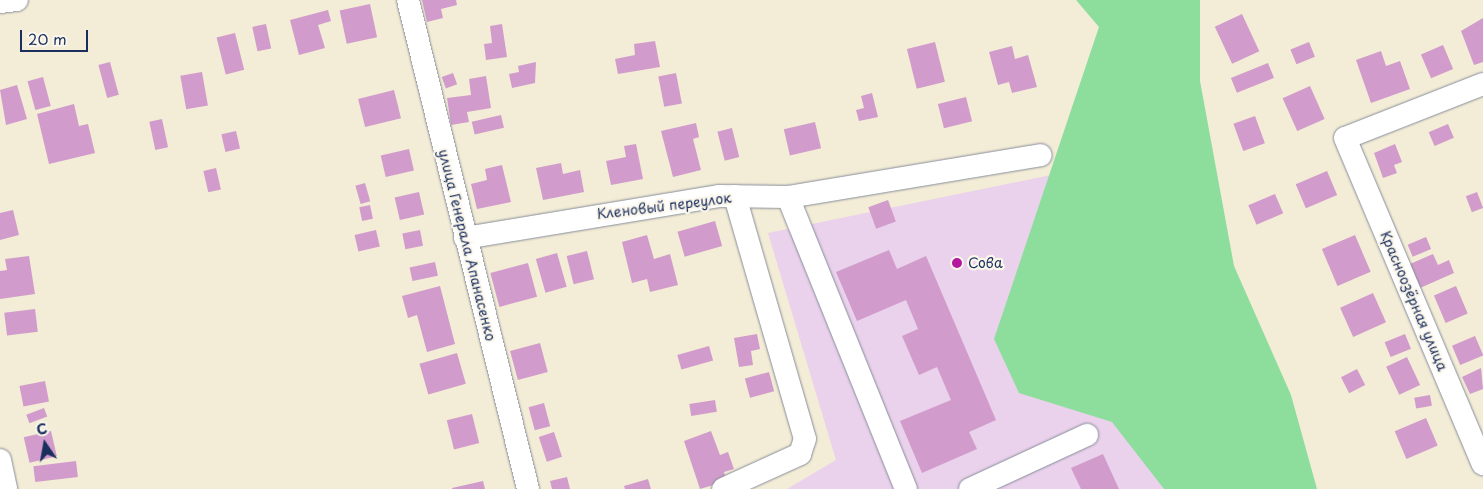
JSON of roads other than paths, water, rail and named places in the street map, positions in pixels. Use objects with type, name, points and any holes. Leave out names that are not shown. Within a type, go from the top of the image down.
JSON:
[{"type":"street","points":[[0,2],[17,0]]},
{"type":"street","name":"улица Генерала Апанасенко","points":[[408,0],[528,489]]},
{"type":"street","name":"Красноозёрная улица","points":[[1483,84],[1346,138],[1483,464]]},
{"type":"street","name":"Кленовый переулок","points":[[465,238],[735,196],[788,197],[1041,155]]},
{"type":"street","points":[[723,489],[800,454],[805,439],[735,196]]},
{"type":"street","points":[[788,197],[906,489]]},
{"type":"street","points":[[970,489],[1087,435]]},
{"type":"street","points":[[0,460],[6,489]]},
{"type":"place","name":"Сова","points":[[957,263]]}]
